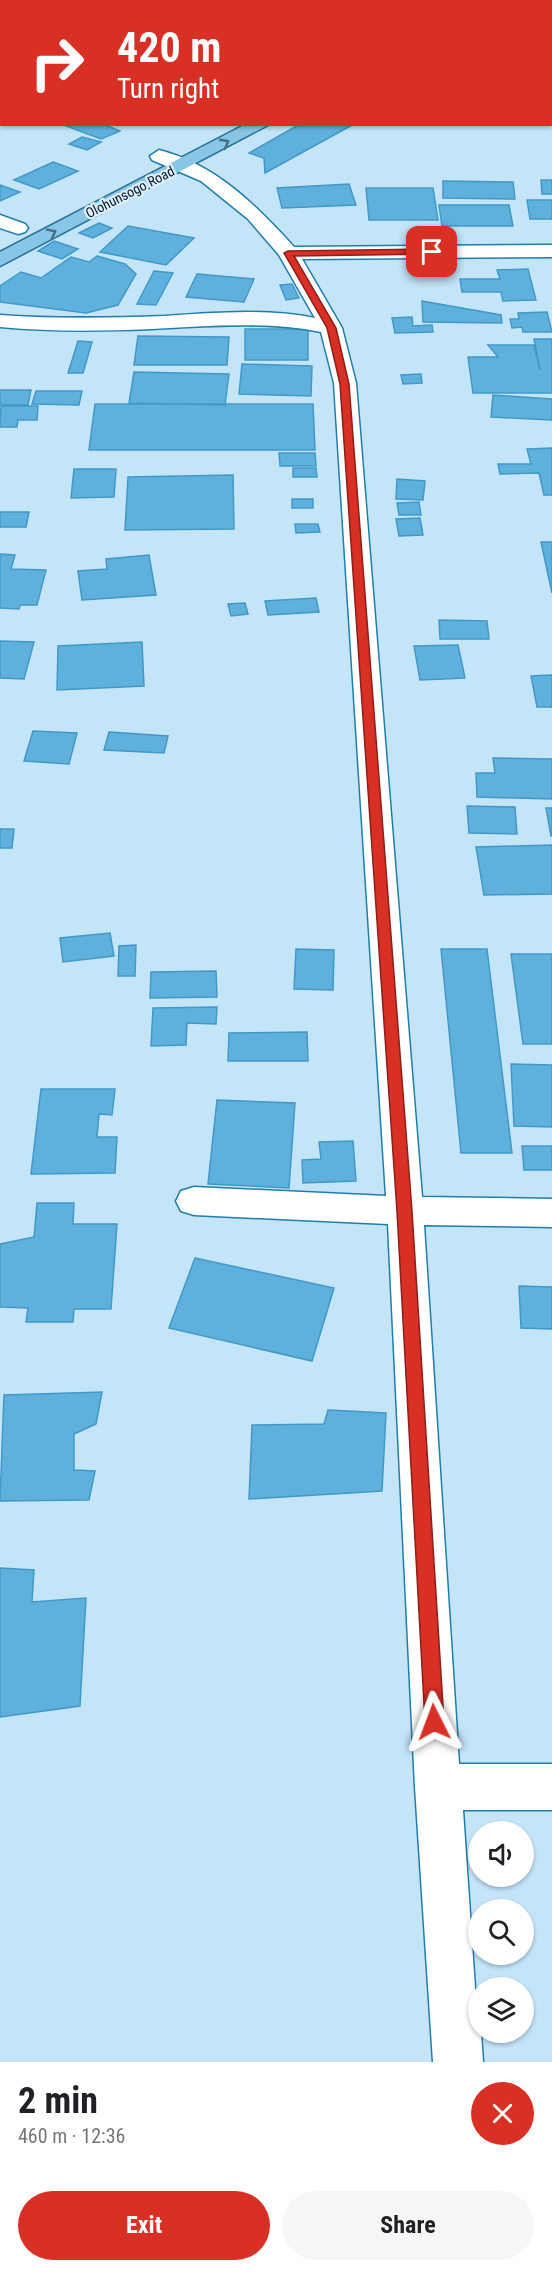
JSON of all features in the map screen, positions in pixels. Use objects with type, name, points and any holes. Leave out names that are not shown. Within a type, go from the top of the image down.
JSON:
[{"type":"main road","name":"Olohunsogo Road","points":[[0,260],[171,161],[217,126]]},
{"type":"main road","name":"Olohunsogo Road","points":[[139,166],[171,161],[256,126]]},
{"type":"main road","points":[[6,229],[38,218]]},
{"type":"street","points":[[171,161],[208,177],[255,215],[288,253],[332,328],[346,395],[405,1211],[438,1787],[458,2062]]},
{"type":"street","points":[[288,253],[552,251]]},
{"type":"street","points":[[0,321],[62,326],[196,320],[284,320],[332,328]]},
{"type":"street","points":[[194,1201],[405,1211],[552,1213]]},
{"type":"street","points":[[438,1787],[552,1787]]},
{"type":"building","points":[[66,126],[108,126],[120,131],[101,139]]},
{"type":"building","points":[[296,126],[350,126],[265,173],[264,158],[249,153]]},
{"type":"building","points":[[82,137],[101,142],[87,150],[69,144]]},
{"type":"building","points":[[53,162],[78,171],[39,189],[14,180]]},
{"type":"building","points":[[541,180],[552,180],[552,194],[542,194]]},
{"type":"building","points":[[443,181],[513,182],[515,199],[443,198]]},
{"type":"building","points":[[349,184],[356,205],[282,208],[277,188]]},
{"type":"building","points":[[0,185],[20,192],[0,201]]},
{"type":"building","points":[[366,188],[433,188],[438,220],[369,220]]},
{"type":"building","points":[[527,200],[552,200],[552,219],[530,219]]},
{"type":"building","points":[[439,205],[509,205],[513,226],[442,226]]},
{"type":"building","points":[[99,223],[112,228],[93,238],[79,233]]},
{"type":"building","points":[[128,226],[194,238],[166,265],[100,252]]},
{"type":"building","points":[[54,241],[78,249],[62,259],[38,251]]},
{"type":"building","points":[[97,256],[125,264],[136,274],[118,305],[86,313],[0,302],[0,286],[21,272],[41,278],[71,257],[89,262]]},
{"type":"building","points":[[528,269],[536,300],[503,301],[501,292],[462,292],[460,279],[500,279],[497,270]]},
{"type":"building","points":[[154,271],[173,273],[156,305],[137,304]]},
{"type":"building","points":[[197,274],[254,279],[244,302],[186,297]]},
{"type":"building","points":[[292,284],[299,298],[286,300],[280,285]]},
{"type":"building","points":[[422,301],[501,315],[502,323],[423,322]]},
{"type":"building","points":[[547,312],[552,332],[523,332],[522,327],[512,328],[510,319],[519,319],[518,313]]},
{"type":"building","points":[[412,317],[413,326],[432,325],[433,332],[395,333],[392,318]]},
{"type":"building","points":[[245,329],[308,329],[308,360],[245,360]]},
{"type":"building","points":[[138,336],[229,337],[227,365],[134,365]]},
{"type":"building","points":[[534,339],[552,339],[552,393],[473,393],[468,357],[498,357],[488,345],[534,345],[540,370]]},
{"type":"building","points":[[78,341],[92,342],[83,373],[68,373]]},
{"type":"building","points":[[242,364],[312,366],[311,396],[239,394]]},
{"type":"building","points":[[134,372],[229,374],[225,405],[129,403]]},
{"type":"building","points":[[421,374],[422,383],[403,384],[401,375]]},
{"type":"building","points":[[0,390],[31,390],[28,405],[0,405]]},
{"type":"building","points":[[36,391],[82,391],[79,405],[32,404]]},
{"type":"building","points":[[493,395],[552,399],[552,420],[491,417]]},
{"type":"building","points":[[95,404],[313,404],[315,450],[89,450]]},
{"type":"building","points":[[1,406],[38,406],[37,420],[18,420],[17,427],[0,427]]},
{"type":"building","points":[[552,448],[552,495],[544,495],[539,473],[500,474],[498,464],[531,464],[527,449]]},
{"type":"building","points":[[279,453],[315,453],[316,466],[280,466]]},
{"type":"building","points":[[293,468],[316,468],[317,477],[293,477]]},
{"type":"building","points":[[74,469],[116,469],[114,497],[71,498]]},
{"type":"building","points":[[233,475],[234,529],[125,530],[128,477]]},
{"type":"building","points":[[397,479],[425,481],[423,500],[396,499]]},
{"type":"building","points":[[292,499],[313,499],[313,508],[292,508]]},
{"type":"building","points":[[419,502],[421,515],[399,515],[397,503]]},
{"type":"building","points":[[0,512],[29,512],[26,527],[0,527]]},
{"type":"building","points":[[420,518],[423,535],[399,536],[396,519]]},
{"type":"building","points":[[295,524],[318,524],[320,532],[296,533]]},
{"type":"building","points":[[541,542],[552,542],[552,593]]},
{"type":"building","points":[[0,554],[15,555],[11,569],[46,570],[37,605],[20,605],[19,609],[0,608]]},
{"type":"building","points":[[149,555],[156,595],[82,600],[78,571],[107,569],[106,559]]},
{"type":"building","points":[[316,598],[319,612],[268,615],[265,601]]},
{"type":"building","points":[[245,603],[248,614],[231,616],[228,604]]},
{"type":"building","points":[[439,620],[487,621],[489,639],[440,639]]},
{"type":"building","points":[[0,641],[34,642],[24,679],[0,678]]},
{"type":"building","points":[[142,642],[144,686],[57,690],[58,646]]},
{"type":"building","points":[[458,645],[465,678],[420,680],[414,646]]},
{"type":"building","points":[[552,675],[552,707],[537,707],[531,676]]},
{"type":"building","points":[[33,731],[77,733],[69,764],[24,761]]},
{"type":"building","points":[[109,732],[168,736],[164,753],[104,750]]},
{"type":"building","points":[[493,758],[552,759],[552,799],[477,797],[476,773],[495,773]]},
{"type":"building","points":[[467,806],[515,807],[517,834],[469,833]]},
{"type":"building","points":[[546,808],[552,808],[552,836],[551,836]]},
{"type":"building","points":[[0,829],[14,829],[12,848],[0,848]]},
{"type":"building","points":[[552,845],[552,894],[484,895],[476,847]]},
{"type":"building","points":[[110,933],[114,956],[63,962],[60,938]]},
{"type":"building","points":[[136,945],[135,976],[118,976],[119,946]]},
{"type":"building","points":[[296,949],[334,950],[333,990],[294,989]]},
{"type":"building","points":[[441,949],[487,949],[512,1153],[461,1153]]},
{"type":"building","points":[[511,954],[552,954],[552,1044],[523,1044]]},
{"type":"building","points":[[216,971],[217,997],[150,998],[151,972]]},
{"type":"building","points":[[217,1007],[216,1024],[187,1023],[186,1045],[151,1046],[153,1008]]},
{"type":"building","points":[[307,1032],[308,1061],[228,1061],[229,1033]]},
{"type":"building","points":[[511,1064],[552,1065],[552,1127],[514,1126]]},
{"type":"building","points":[[41,1089],[115,1089],[112,1115],[99,1114],[97,1137],[117,1137],[115,1173],[31,1174]]},
{"type":"building","points":[[217,1100],[295,1103],[289,1188],[208,1184]]},
{"type":"building","points":[[353,1141],[356,1181],[303,1183],[302,1160],[321,1159],[319,1142]]},
{"type":"building","points":[[522,1146],[552,1146],[552,1170],[524,1170]]},
{"type":"building","points":[[37,1203],[74,1203],[73,1224],[117,1224],[111,1309],[74,1309],[73,1322],[26,1322],[28,1308],[0,1307],[0,1244],[34,1237]]},
{"type":"building","points":[[195,1258],[334,1288],[312,1361],[169,1328]]},
{"type":"building","points":[[519,1286],[552,1287],[552,1329],[521,1328]]},
{"type":"building","points":[[102,1392],[96,1424],[74,1434],[74,1470],[95,1471],[89,1500],[0,1501],[4,1395]]},
{"type":"building","points":[[328,1410],[386,1413],[382,1491],[249,1499],[252,1425],[324,1424]]},
{"type":"building","points":[[0,1568],[34,1570],[32,1602],[86,1598],[80,1706],[0,1717]]},
{"type":"route","points":[[432,252],[288,253],[332,328],[345,384],[405,1211],[434,1722]]}]
